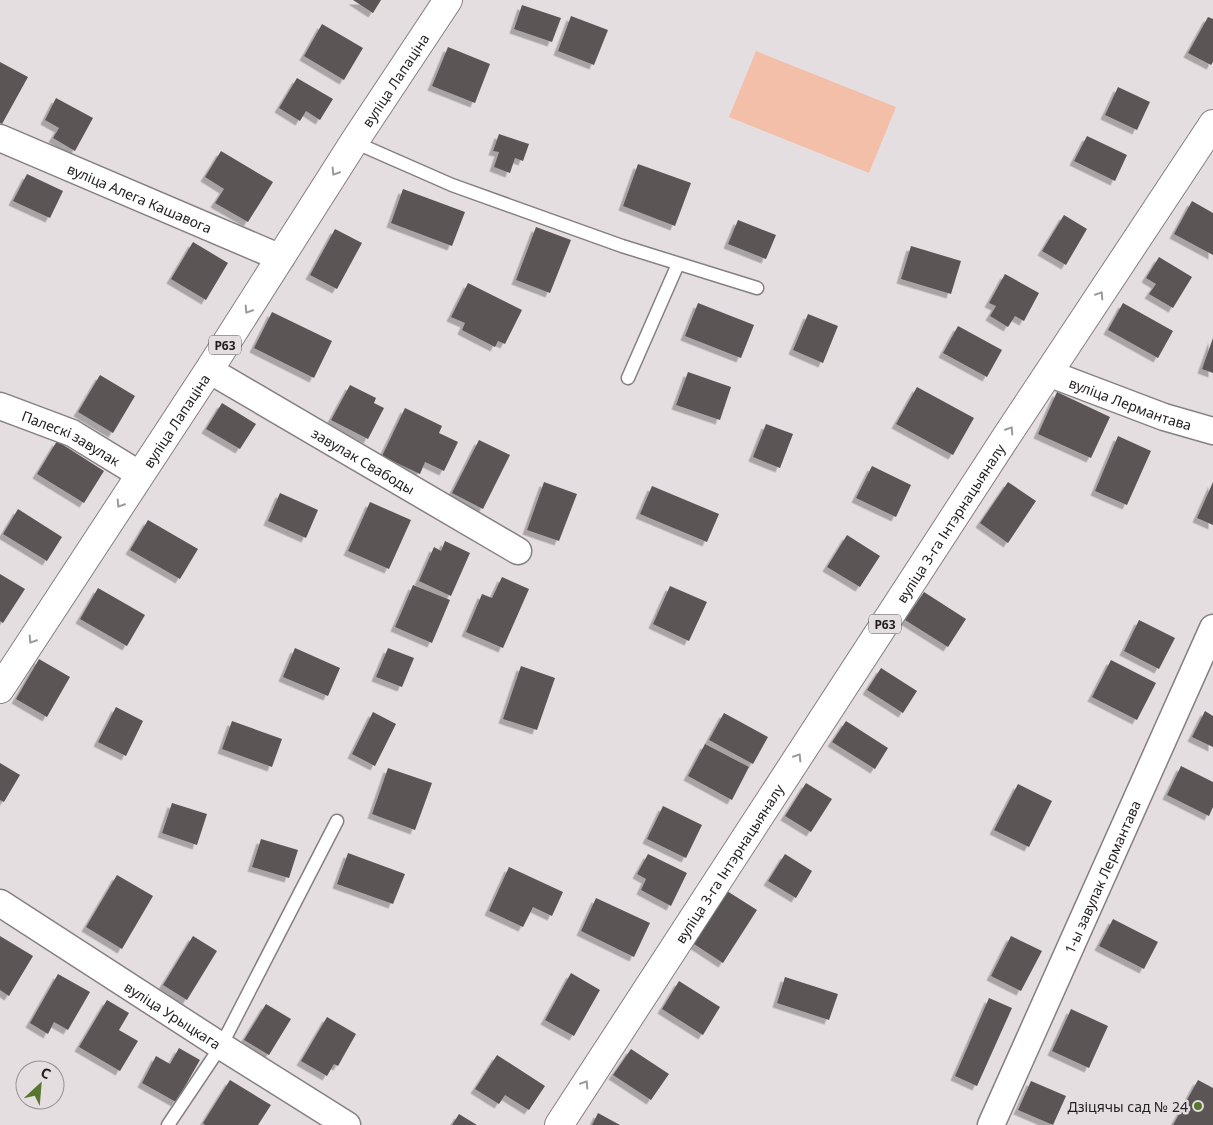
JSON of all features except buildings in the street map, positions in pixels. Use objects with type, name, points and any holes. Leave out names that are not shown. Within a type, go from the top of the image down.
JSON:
[{"type":"main road","name":"вуліца Лапаціна","points":[[0,689],[448,0]]},
{"type":"main road","name":"вуліца 3-га Інтэрнацыяналу","points":[[559,1125],[1213,124]]},
{"type":"street","name":"вуліца Алега Кашавога","points":[[0,138],[280,258]]},
{"type":"street","name":"завулак Свабоды","points":[[209,370],[518,551]]},
{"type":"street","name":"вуліца Лермантава","points":[[1048,374],[1164,417],[1213,431]]},
{"type":"street","name":"Палескі завулак","points":[[0,406],[72,433],[140,474]]},
{"type":"street","name":"1-ы завулак Лермантава","points":[[991,1125],[1213,628]]},
{"type":"street","name":"вуліца Урыцкага","points":[[0,903],[220,1046],[347,1125]]},
{"type":"lane","points":[[354,142],[452,185],[622,246],[758,288]]},
{"type":"lane","points":[[628,378],[678,264]]},
{"type":"lane","points":[[168,1125],[220,1046],[337,821]]},
{"type":"shaded area","points":[[756,51],[896,107],[869,173],[729,117]]},
{"type":"place","name":"Дзіцячы сад № 24","points":[[1198,1106]]}]
